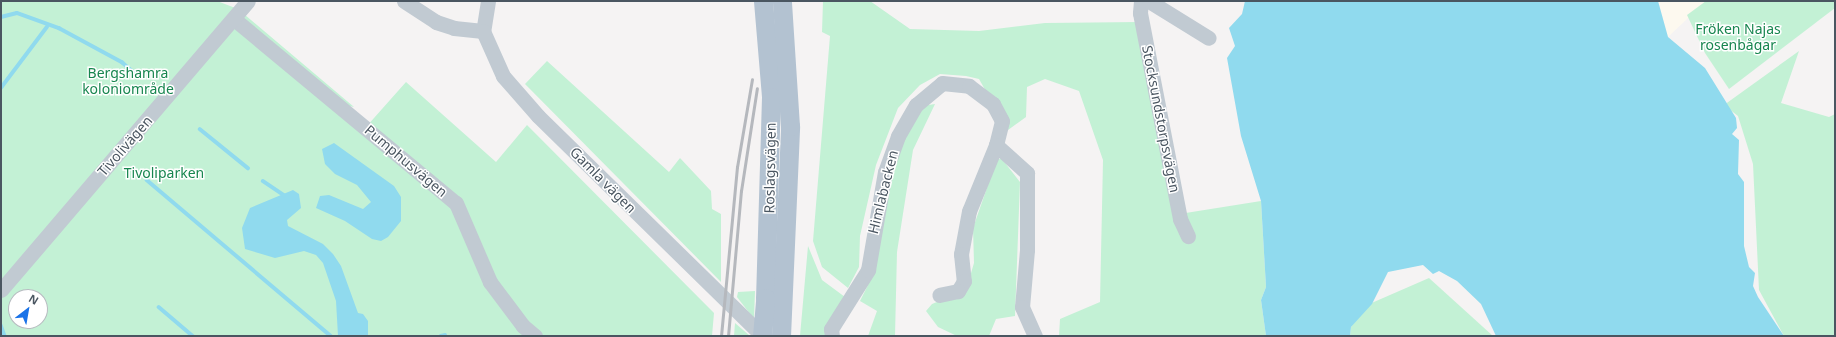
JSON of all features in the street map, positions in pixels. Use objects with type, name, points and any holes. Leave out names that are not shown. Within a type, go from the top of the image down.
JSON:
[{"type":"main road","name":"Roslagsvägen","points":[[763,1],[771,97],[763,336]]},
{"type":"main road","name":"Roslagsvägen","points":[[781,336],[790,126],[782,1]]},
{"type":"street","name":"Tivolivägen","points":[[1,290],[248,1]]},
{"type":"street","points":[[404,1],[420,7],[454,28],[483,31],[488,1]]},
{"type":"street","name":"Stocksundstorpsvägen","points":[[1141,1],[1140,13],[1180,219],[1188,236]]},
{"type":"street","points":[[1149,1],[1210,38]]},
{"type":"street","name":"Pumphusvägen","points":[[234,19],[456,203],[490,282],[523,326],[535,336]]},
{"type":"street","name":"Gamla vägen","points":[[483,31],[503,76],[538,116],[763,336]]},
{"type":"street","name":"Himlabacken","points":[[832,336],[831,329],[868,270],[885,172],[898,136],[916,105],[942,83],[969,86],[993,104],[1002,121],[996,145],[969,211],[961,254],[964,281],[958,291],[939,295]]},
{"type":"street","points":[[996,145],[1027,173],[1028,250],[1022,307],[1032,330]]},
{"type":"shaded area","points":[[1658,1],[1706,1],[1668,37]]},
{"type":"green space","name":"Tivoliparken","points":[[1,1],[217,1],[238,9],[354,107],[337,103],[366,127],[406,82],[496,162],[527,125],[714,313],[712,336],[1,336]]},
{"type":"green space","points":[[823,1],[870,1],[910,29],[979,31],[1045,23],[1139,22],[1173,215],[1261,201],[1266,287],[1261,300],[1266,336],[1059,336],[1060,319],[1100,302],[1103,160],[1079,91],[1045,79],[1027,87],[1026,117],[1008,130],[979,79],[966,76],[940,74],[920,85],[898,108],[876,165],[860,236],[859,267],[848,288],[822,267],[813,241],[830,36],[822,32]]},
{"type":"green space","name":"Fröken Najas rosenbågar","points":[[1706,1],[1835,1],[1835,8],[1729,89],[1705,53],[1687,15]]},
{"type":"green space","points":[[1799,51],[1781,103],[1829,117],[1835,114],[1835,336],[1784,336],[1759,290],[1753,164],[1738,116],[1724,105]]},
{"type":"green space","points":[[547,61],[669,172],[680,158],[711,191],[712,209],[721,214],[721,282],[525,84]]},
{"type":"green space","points":[[935,104],[913,150],[897,252],[895,336],[868,336],[877,311],[860,301],[868,285],[886,189],[904,135],[922,106]]},
{"type":"green space","points":[[997,159],[1002,159],[1020,182],[1015,316],[996,319],[989,336],[957,336],[938,327],[926,311],[932,304],[966,290],[974,263],[973,228]]},
{"type":"green space","points":[[808,246],[822,280],[845,297],[825,336],[800,336]]},
{"type":"green space","points":[[1429,278],[1493,336],[1350,336],[1351,327],[1367,305]]},
{"type":"green space","points":[[755,291],[754,319],[737,297],[738,292]]},
{"type":"green space","points":[[735,323],[750,336],[734,336]]},
{"type":"water","points":[[1245,1],[1658,1],[1668,37],[1705,68],[1736,118],[1737,128],[1732,134],[1739,140],[1738,174],[1744,182],[1744,246],[1749,267],[1755,273],[1753,286],[1758,297],[1784,336],[1496,336],[1481,304],[1457,281],[1439,271],[1433,274],[1423,265],[1388,272],[1372,304],[1351,327],[1350,336],[1266,336],[1261,300],[1266,287],[1261,201],[1241,136],[1227,58],[1235,46],[1229,28],[1242,14]]},
{"type":"water","points":[[334,143],[394,186],[401,197],[401,221],[388,237],[381,241],[372,239],[345,221],[316,208],[320,196],[329,195],[363,209],[371,202],[357,185],[335,174],[325,164],[322,149]]},
{"type":"water","points":[[293,190],[299,194],[301,208],[287,220],[288,226],[323,244],[333,254],[341,266],[358,313],[363,314],[368,321],[368,336],[338,336],[336,301],[323,263],[316,255],[304,251],[275,258],[245,249],[242,228],[250,208]]},
{"type":"waterway","points":[[1,17],[17,13],[59,28],[122,62],[137,75]]},
{"type":"waterway","points":[[1,88],[47,27]]},
{"type":"waterway","points":[[200,129],[248,168]]},
{"type":"waterway","points":[[147,180],[331,336]]},
{"type":"waterway","points":[[263,181],[284,195]]},
{"type":"waterway","points":[[159,307],[193,336]]},
{"type":"waterway","points":[[1,325],[5,336]]},
{"type":"waterway","points":[[441,336],[445,335]]},
{"type":"railway","points":[[721,336],[737,167],[752,79]]},
{"type":"railway","points":[[728,336],[741,191],[757,88]]},
{"type":"park label","name":"Bergshamra koloniområde","points":[[128,82]]}]
